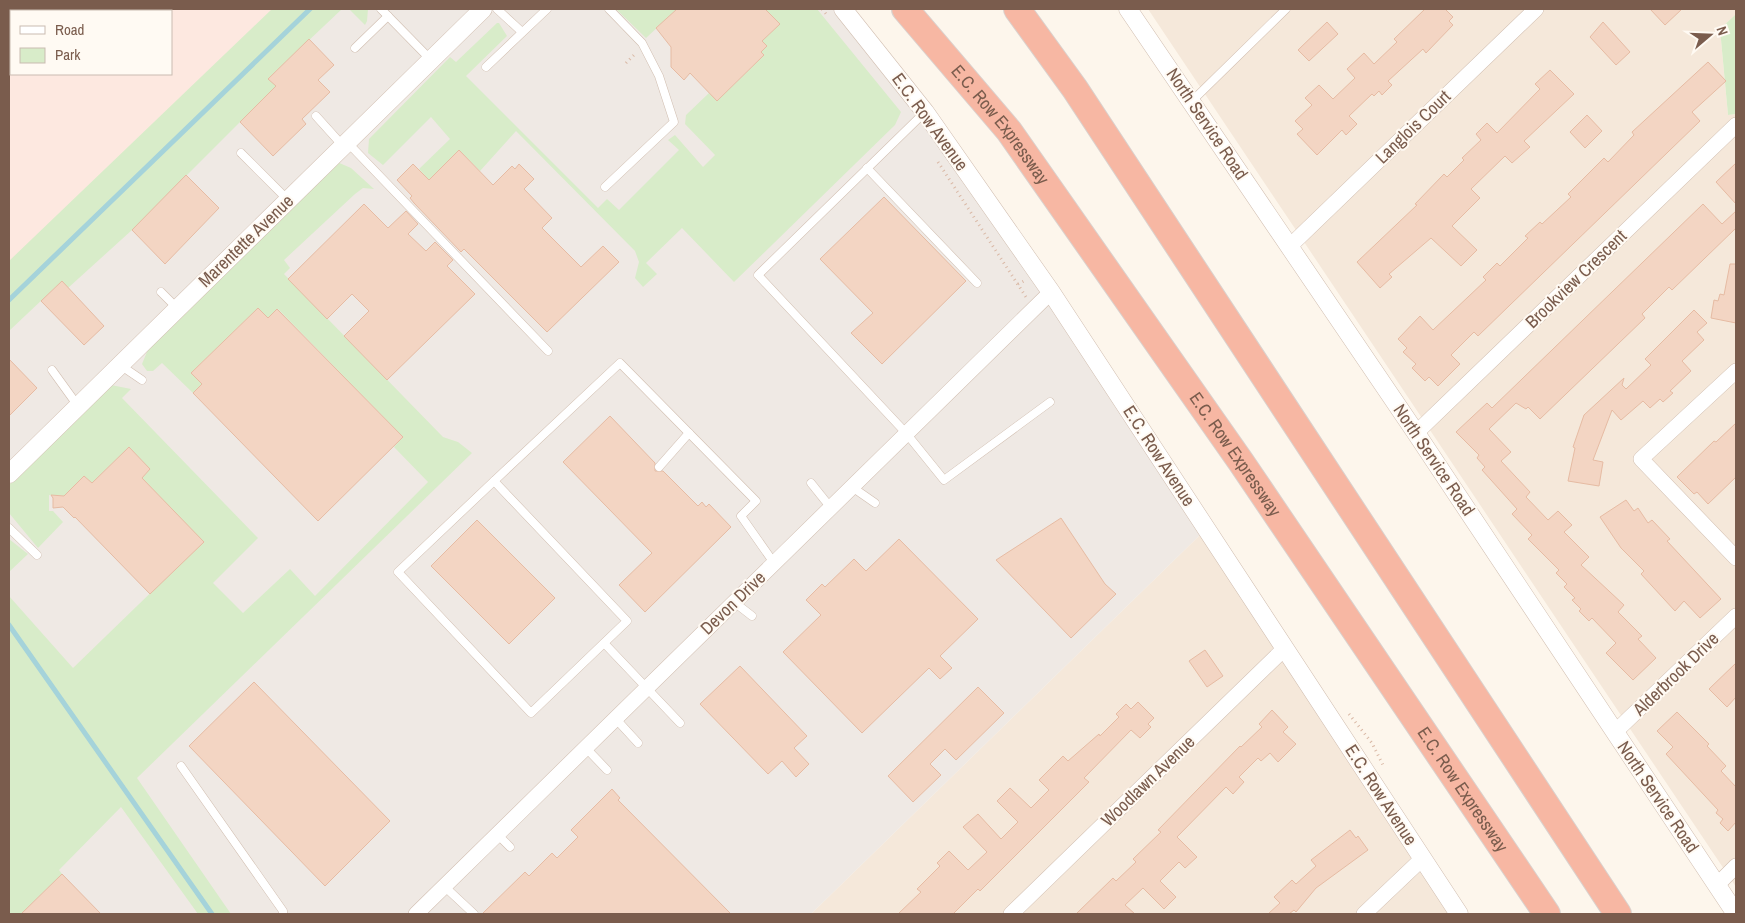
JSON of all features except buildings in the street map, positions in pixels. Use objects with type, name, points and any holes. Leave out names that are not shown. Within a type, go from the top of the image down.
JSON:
[{"type":"highway","name":"E.C. Row Expressway","points":[[905,9],[1009,131],[1241,462],[1547,914]]},
{"type":"highway","points":[[1017,9],[1081,97],[1618,914]]},
{"type":"street","name":"Marentette Avenue","points":[[9,474],[483,9]]},
{"type":"street","name":"E.C. Row Avenue","points":[[843,9],[925,112],[1051,292],[1459,914]]},
{"type":"street","name":"North Service Road","points":[[1128,9],[1416,433],[1736,914]]},
{"type":"street","name":"Langlois Court","points":[[1290,246],[1536,9]]},
{"type":"street","name":"Brookview Crescent","points":[[1416,433],[1736,126]]},
{"type":"street","name":"Devon Drive","points":[[423,912],[444,886],[1051,292]]},
{"type":"street","points":[[1736,371],[1641,459],[1736,558]]},
{"type":"street","name":"Alderbrook Drive","points":[[1615,732],[1736,616]]},
{"type":"street","name":"Woodlawn Avenue","points":[[1011,914],[1285,648]]},
{"type":"street","points":[[1364,914],[1423,858]]},
{"type":"street","points":[[1717,885],[1736,866]]},
{"type":"lane","points":[[381,9],[431,60]]},
{"type":"lane","points":[[497,9],[522,32]]},
{"type":"lane","points":[[486,67],[547,9]]},
{"type":"lane","points":[[605,187],[674,122],[659,76],[642,43],[609,9]]},
{"type":"lane","points":[[1192,101],[1286,9]]},
{"type":"lane","points":[[355,48],[388,16]]},
{"type":"lane","points":[[925,112],[758,275],[906,433],[944,480],[1050,402]]},
{"type":"lane","points":[[316,116],[548,351]]},
{"type":"lane","points":[[241,153],[288,200]]},
{"type":"lane","points":[[867,168],[977,283]]},
{"type":"lane","points":[[161,292],[177,308]]},
{"type":"lane","points":[[494,481],[627,621],[531,713],[398,572],[494,481],[620,363],[756,500],[741,516],[774,564]]},
{"type":"lane","points":[[120,365],[142,380]]},
{"type":"lane","points":[[52,370],[78,406]]},
{"type":"lane","points":[[660,467],[689,433]]},
{"type":"lane","points":[[811,484],[831,508]]},
{"type":"lane","points":[[852,487],[874,503]]},
{"type":"lane","points":[[9,528],[37,555]]},
{"type":"lane","points":[[734,602],[752,616]]},
{"type":"lane","points":[[604,643],[680,723]]},
{"type":"lane","points":[[615,718],[638,743]]},
{"type":"lane","points":[[586,748],[607,770]]},
{"type":"lane","points":[[181,766],[283,910],[283,914]]},
{"type":"lane","points":[[497,834],[510,847]]},
{"type":"lane","points":[[444,886],[474,914]]},
{"type":"path","points":[[626,63],[635,54]]},
{"type":"path","points":[[935,158],[1026,297]]},
{"type":"shaded area","points":[[9,9],[323,9],[9,314]]},
{"type":"shaded area","points":[[323,9],[470,9],[9,461],[9,314]]},
{"type":"shaded area","points":[[492,9],[834,9],[892,77],[1027,267],[1201,534],[811,914],[9,914],[9,485]]},
{"type":"shaded area","points":[[1148,9],[1736,9],[1736,14],[1720,29],[1728,115],[1736,114],[1736,887]]},
{"type":"shaded area","points":[[1201,534],[1452,914],[811,914]]},
{"type":"green space","points":[[272,9],[342,9],[269,78],[276,86],[132,230],[68,288],[62,281],[9,331],[9,261]]},
{"type":"green space","points":[[349,9],[368,9],[365,25]]},
{"type":"green space","points":[[616,9],[677,9],[646,38]]},
{"type":"green space","points":[[765,9],[817,9],[901,112],[895,125],[734,282],[682,228],[646,263],[657,274],[643,287],[635,278],[639,262],[635,251],[516,131],[480,171],[459,150],[429,180],[419,169],[450,139],[431,117],[383,165],[368,153],[369,139],[450,57],[456,62],[499,23],[507,36],[466,76],[598,208],[607,199],[619,210],[679,150],[668,140],[675,135],[703,167],[715,155],[685,124],[686,115],[709,93],[717,101],[764,55],[761,52],[767,46],[762,41],[779,24]]},
{"type":"green space","points":[[1736,14],[1736,114],[1728,115],[1720,29]]},
{"type":"green space","points":[[337,162],[351,168],[374,189],[363,188],[355,194],[284,260],[290,268],[284,274],[443,437],[458,442],[472,453],[137,778],[231,914],[198,914],[121,807],[59,870],[62,874],[21,914],[9,914],[9,596],[73,668],[203,542],[142,478],[150,469],[129,447],[92,483],[84,476],[64,496],[49,495],[49,511],[53,511],[63,522],[38,548],[9,513],[9,485],[111,385],[131,389],[122,398],[258,538],[213,583],[243,613],[290,569],[315,596],[428,482],[394,447],[403,437],[278,309],[268,318],[258,308],[191,373],[202,384],[193,393],[162,363],[153,371],[147,371],[142,364],[149,347]]},
{"type":"green space","points":[[9,539],[28,554],[9,572]]},
{"type":"waterway","points":[[9,300],[310,9]]},
{"type":"waterway","points":[[9,625],[212,914]]}]
